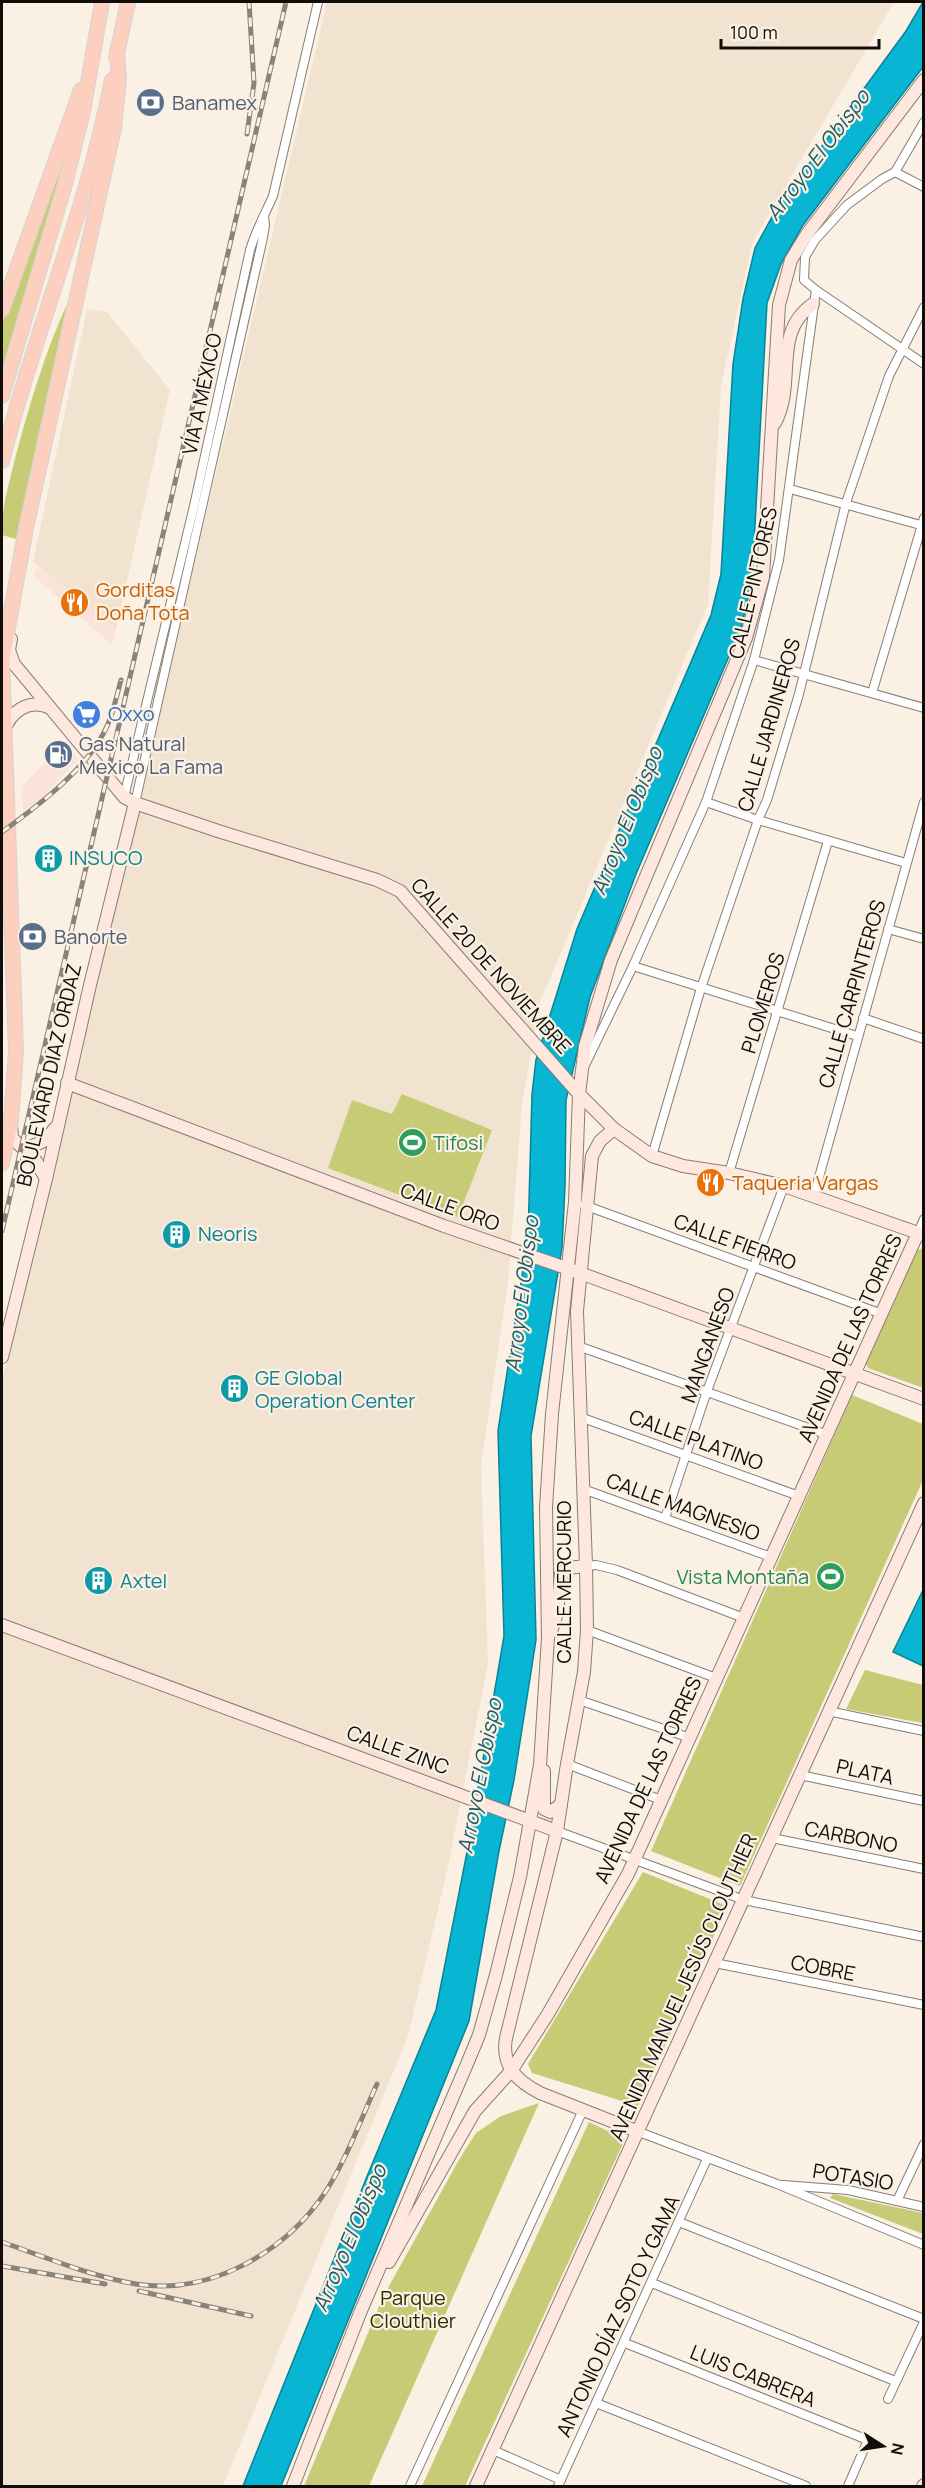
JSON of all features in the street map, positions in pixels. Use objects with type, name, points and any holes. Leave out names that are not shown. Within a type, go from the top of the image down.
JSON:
[{"type":"main road","points":[[2,396],[76,144],[102,2]]},
{"type":"main road","points":[[2,461],[27,371],[96,149],[128,2]]},
{"type":"main road","points":[[2,1163],[11,1121],[16,1051],[8,896],[2,661],[28,520],[114,128],[119,80],[117,51]]},
{"type":"main road","points":[[2,310],[89,69]]},
{"type":"main road","points":[[2,595],[16,585]]},
{"type":"main road","points":[[2,872],[8,896]]},
{"type":"street","points":[[130,800],[218,417],[262,242],[264,216],[273,196],[318,2]]},
{"type":"street","points":[[293,2487],[360,2313],[479,2035],[496,1975],[531,1820],[540,1765],[548,1638],[547,1497],[552,1414],[564,1310],[565,1267],[575,1202],[581,1073],[592,1019],[611,960],[742,647],[757,602],[763,577],[779,305],[791,261],[807,234],[924,80]]},
{"type":"street","points":[[924,122],[895,172],[847,205],[815,240],[805,257],[802,268],[804,280],[816,290],[924,364]]},
{"type":"street","points":[[895,172],[924,187]]},
{"type":"street","name":"CALLE PINTORES","points":[[581,1073],[633,966],[706,802],[754,660],[779,560],[816,290]]},
{"type":"street","points":[[772,427],[785,397],[788,341],[791,328],[802,311],[813,304]]},
{"type":"street","name":"CALLE JARDINEROS","points":[[652,1156],[701,988],[773,779],[799,694],[846,503],[889,376],[924,307]]},
{"type":"street","points":[[790,489],[923,523],[872,693]]},
{"type":"street","points":[[28,520],[28,541],[9,650],[14,664],[47,706],[130,800]]},
{"type":"street","points":[[754,660],[924,708]]},
{"type":"street","points":[[2,661],[47,706]]},
{"type":"street","points":[[3,732],[7,721],[25,706],[36,704],[47,706]]},
{"type":"street","name":"CALLE 20 DE NOVIEMBRE","points":[[130,800],[218,831],[390,884],[409,898],[579,1094],[614,1129],[652,1156],[683,1166],[729,1173],[784,1186],[921,1234]]},
{"type":"street","name":"BOULEVARD DIAZ ORDAZ","points":[[2,1357],[60,1120],[130,800]]},
{"type":"street","points":[[706,802],[758,820],[906,863]]},
{"type":"street","name":"CALLE CARPINTEROS","points":[[814,1196],[924,802]]},
{"type":"street","name":"PLOMEROS","points":[[729,1173],[828,841]]},
{"type":"street","points":[[888,929],[924,939]]},
{"type":"street","points":[[633,966],[857,1036]]},
{"type":"street","points":[[863,1018],[924,1039]]},
{"type":"street","name":"CALLE ORO","points":[[67,1083],[513,1251],[565,1267],[924,1399]]},
{"type":"street","points":[[26,1149],[46,1140],[60,1120]]},
{"type":"street","points":[[11,1121],[12,1138],[26,1149],[42,1167],[46,1179]]},
{"type":"street","name":"CALLE MERCURIO","points":[[512,2071],[504,2053],[506,2038],[557,1831],[579,1700],[587,1630],[577,1311],[589,1207],[592,1156],[600,1141],[614,1129]]},
{"type":"street","name":"MANGANESO","points":[[665,1518],[707,1391],[784,1186]]},
{"type":"street","name":"CALLE FIERRO","points":[[575,1202],[882,1314]]},
{"type":"street","points":[[921,1234],[924,1219]]},
{"type":"street","name":"AVENIDA DE LAS TORRES","points":[[360,2313],[475,2111],[512,2071],[577,1966],[634,1861],[855,1372],[921,1234]]},
{"type":"street","points":[[564,1310],[577,1311]]},
{"type":"street","points":[[578,1346],[828,1435]]},
{"type":"street","name":"CALLE PLATINO","points":[[580,1417],[799,1496]]},
{"type":"street","name":"CALLE MAGNESIO","points":[[583,1489],[771,1557]]},
{"type":"street","name":"AVENIDA MANUEL JESÚS CLOUTHIER","points":[[476,2487],[828,1711],[919,1526],[924,1503]]},
{"type":"street","points":[[548,1638],[557,1613],[561,1574],[568,1568],[586,1566],[596,1565],[617,1570],[744,1618]]},
{"type":"street","name":"CALLE ZINC","points":[[2,1625],[744,1900],[924,1937]]},
{"type":"street","points":[[587,1630],[716,1678]]},
{"type":"street","points":[[579,1700],[690,1738]]},
{"type":"street","points":[[828,1711],[924,1731]]},
{"type":"street","points":[[567,1764],[662,1800]]},
{"type":"street","points":[[540,1765],[545,1776],[544,1809],[553,1812],[561,1805]]},
{"type":"street","name":"PLATA","points":[[800,1775],[924,1801]]},
{"type":"street","name":"CARBONO","points":[[772,1838],[924,1869]]},
{"type":"street","name":"COBRE","points":[[715,1963],[924,2005]]},
{"type":"street","points":[[512,2071],[525,2085],[583,2110],[707,2160],[777,2184],[924,2245]]},
{"type":"street","points":[[410,2487],[583,2110]]},
{"type":"street","points":[[897,2201],[924,2145]]},
{"type":"street","name":"ANTONIO DÍAZ SOTO Y GAMA","points":[[559,2483],[707,2160]]},
{"type":"street","name":"POTASIO","points":[[777,2184],[829,2187],[924,2207]]},
{"type":"street","points":[[679,2222],[924,2321],[888,2399]]},
{"type":"street","points":[[652,2283],[896,2380]]},
{"type":"street","name":"LUIS CABRERA","points":[[625,2343],[868,2440],[848,2487]]},
{"type":"street","points":[[596,2403],[806,2487]]},
{"type":"street","points":[[493,2450],[559,2483]]},
{"type":"shaded area","points":[[327,2],[894,2],[752,243],[721,386],[708,604],[540,1002],[522,1104],[508,1282],[481,1466],[488,1664],[447,1871],[408,2036],[223,2486],[2,2486],[2,1381]]},
{"type":"shaded area","points":[[87,309],[107,312],[170,390],[116,629],[33,562]]},
{"type":"shaded area","points":[[38,567],[116,629],[112,645],[33,575]]},
{"type":"shaded area","points":[[63,743],[78,759],[44,796],[23,812],[22,787]]},
{"type":"green space","points":[[74,117],[59,189],[2,375],[2,323],[28,255]]},
{"type":"green space","points":[[67,304],[16,539],[2,535],[7,490],[37,382]]},
{"type":"green space","name":"Tifosi","points":[[402,1094],[492,1130],[458,1217],[328,1168],[352,1100],[392,1114]]},
{"type":"green space","points":[[923,1248],[923,1388],[868,1368],[865,1362],[916,1251]]},
{"type":"green space","points":[[852,1395],[923,1424],[923,1480],[740,1886],[651,1851]]},
{"type":"green space","points":[[865,1670],[923,1685],[923,1723],[846,1709]]},
{"type":"green space","points":[[643,1872],[727,1906],[638,2106],[532,2073],[528,2064]]},
{"type":"green space","name":"Parque Clouthier","points":[[539,2103],[369,2486],[304,2486],[383,2297],[460,2158],[476,2133],[501,2116]]},
{"type":"green space","name":"Parque Clouthier","points":[[589,2122],[625,2139],[465,2486],[422,2486]]},
{"type":"green space","points":[[833,2194],[923,2213],[923,2234],[830,2198]]},
{"type":"water","name":"Arroyo El Obispo","points":[[923,2],[923,67],[803,225],[781,264],[767,303],[752,581],[741,628],[636,874],[590,997],[566,1100],[562,1248],[531,1436],[536,1640],[514,1780],[469,2021],[281,2486],[243,2486],[436,2010],[469,1842],[504,1636],[498,1431],[528,1237],[532,1094],[536,1060],[577,929],[711,615],[721,574],[733,364],[743,299],[755,248],[778,206],[906,31]]},
{"type":"water","points":[[923,1590],[924,1666],[893,1652]]},
{"type":"railway","points":[[247,134],[254,83],[249,2]]},
{"type":"railway","points":[[2,1231],[286,2]]},
{"type":"railway","points":[[2,832],[62,784],[89,755],[108,724],[121,680]]},
{"type":"railway","points":[[2,2242],[85,2271],[136,2284],[164,2286],[191,2283],[218,2276],[244,2265],[268,2250],[290,2233],[309,2213],[326,2191],[341,2165],[377,2084]]},
{"type":"railway","points":[[2,2266],[105,2284]]},
{"type":"railway","points":[[139,2291],[251,2316]]},
{"type":"place","name":"Banamex","points":[[151,103]]},
{"type":"place","name":"Gorditas Doña Tota","points":[[75,602]]},
{"type":"place","name":"Oxxo","points":[[87,714]]},
{"type":"place","name":"Gas Natural Mexico La Fama","points":[[58,755]]},
{"type":"place","name":"INSUCO","points":[[48,858]]},
{"type":"place","name":"Banorte","points":[[33,937]]},
{"type":"place","name":"Tifosi","points":[[412,1143]]},
{"type":"place","name":"Taqueria Vargas","points":[[711,1183]]},
{"type":"place","name":"Neoris","points":[[177,1234]]},
{"type":"place","name":"GE Global Operation Center","points":[[234,1389]]},
{"type":"place","name":"Vista Montaña","points":[[830,1577]]},
{"type":"place","name":"Axtel","points":[[99,1581]]}]
